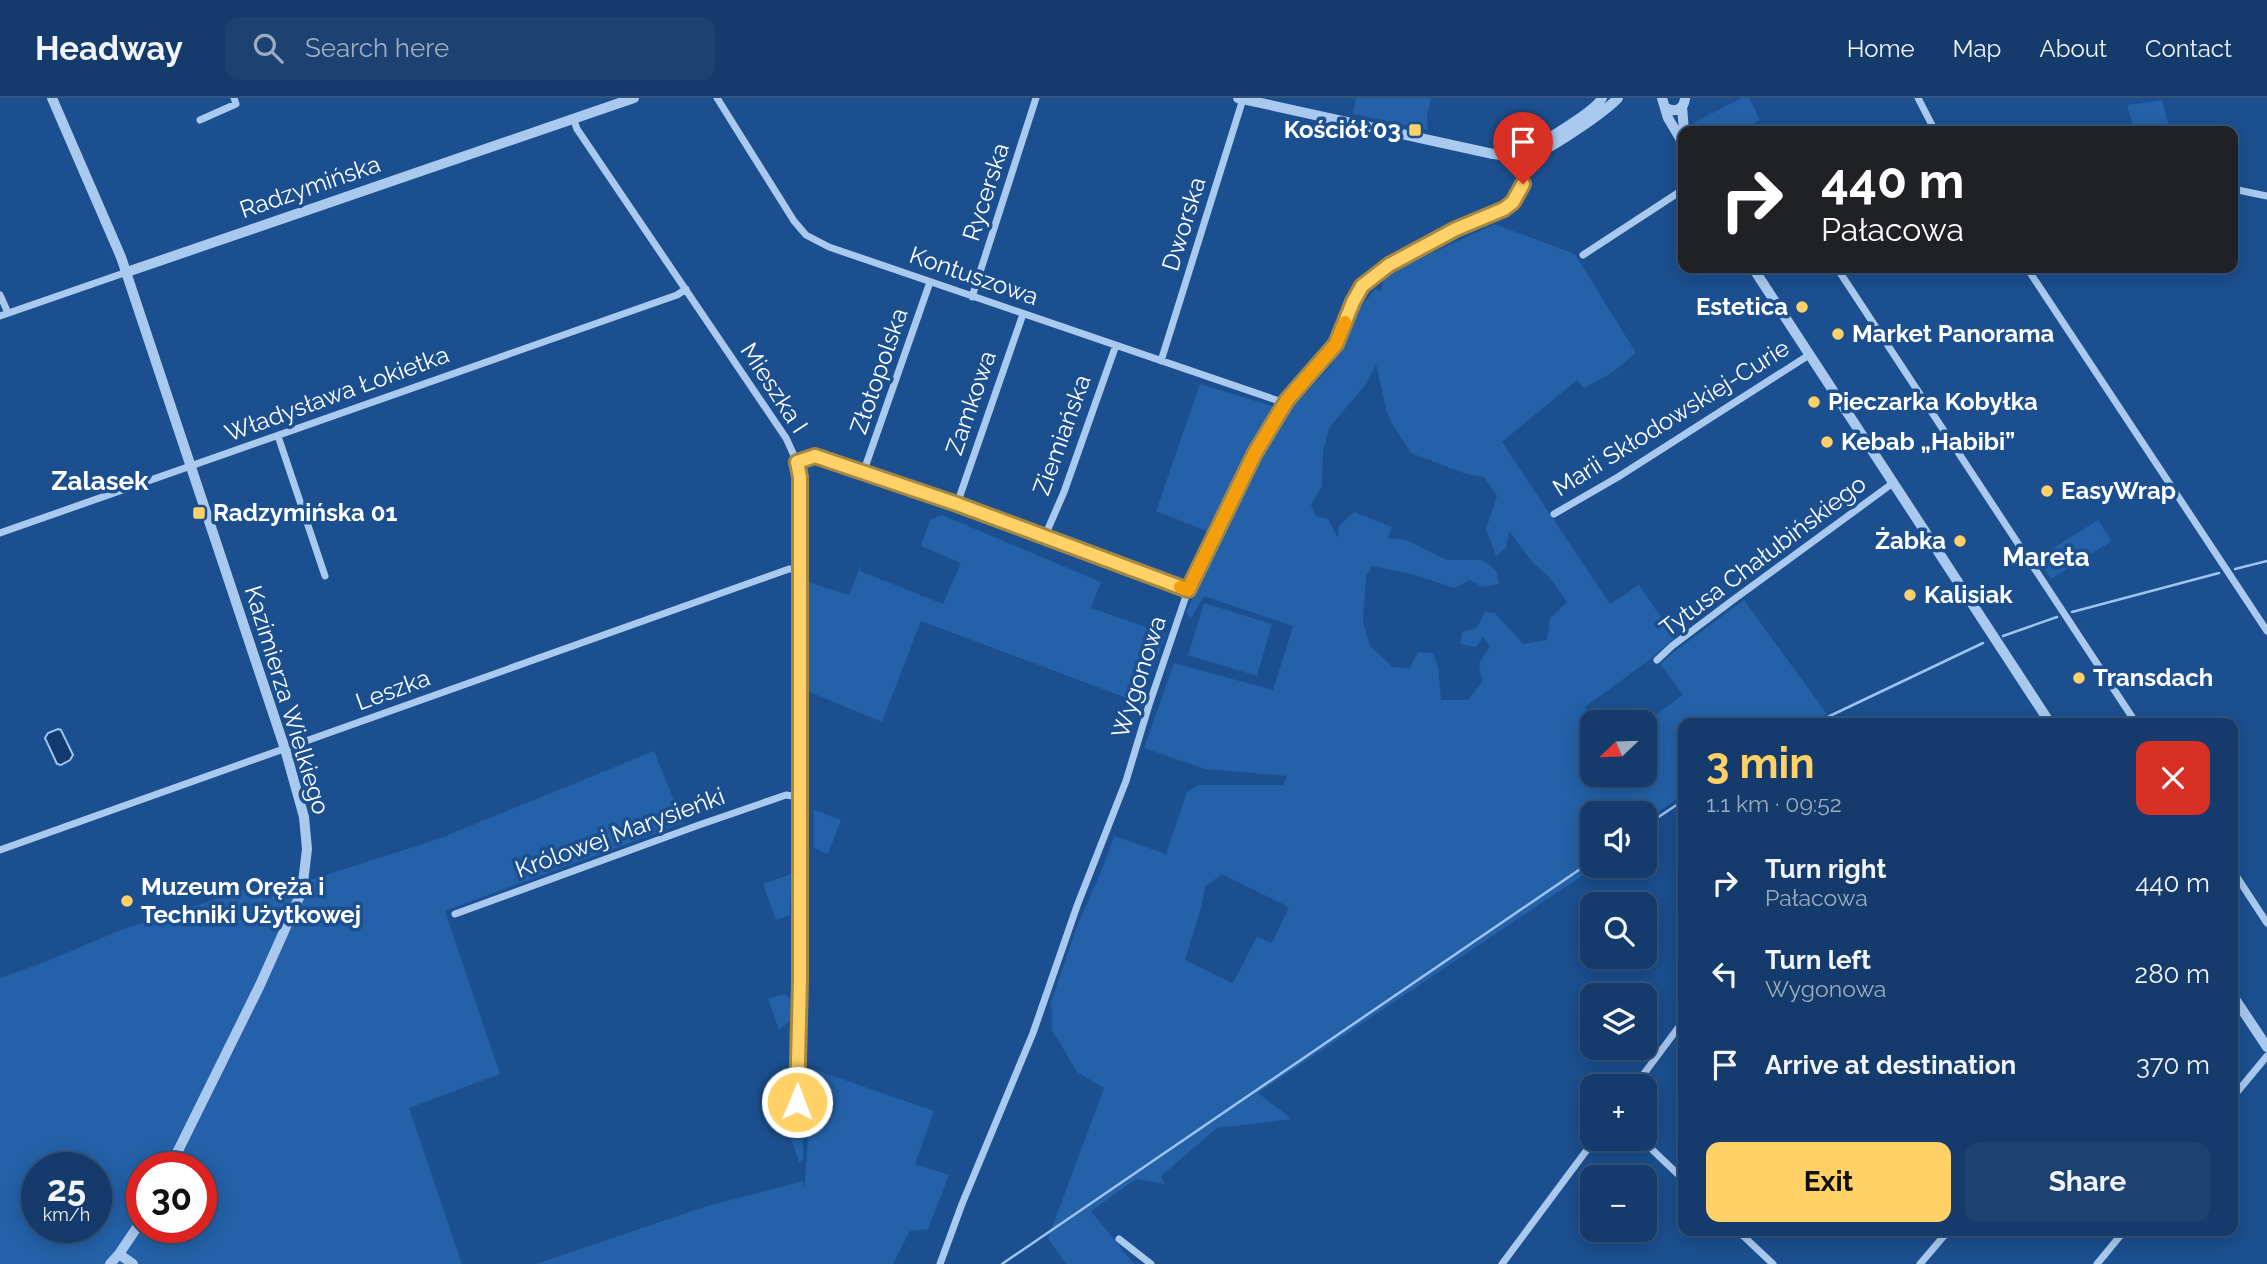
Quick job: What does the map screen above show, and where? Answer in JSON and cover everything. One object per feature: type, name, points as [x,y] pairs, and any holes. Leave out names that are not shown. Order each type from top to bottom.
[{"type":"street","name":"Kazimierza Wielkiego","points":[[52,98],[127,272],[285,748],[304,817],[307,849],[302,891],[260,985],[177,1152]]},
{"type":"street","points":[[200,120],[236,104],[233,98]]},
{"type":"street","name":"Radzymińska","points":[[4,315],[634,98]]},
{"type":"street","name":"Kontuszowa","points":[[717,98],[780,200],[806,235],[829,247],[1285,403]]},
{"type":"street","name":"Rycerska","points":[[972,297],[1036,98]]},
{"type":"street","points":[[1521,156],[1581,117],[1602,98]]},
{"type":"street","points":[[1240,99],[1493,154],[1521,156],[1539,153],[1618,98]]},
{"type":"street","points":[[1918,98],[1933,126]]},
{"type":"street","name":"Dworska","points":[[1161,361],[1240,99]]},
{"type":"street","points":[[1661,102],[1675,111],[1686,102]]},
{"type":"street","points":[[1661,102],[1678,135]]},
{"type":"street","points":[[1684,126],[1686,102]]},
{"type":"street","name":"Mieszka I","points":[[573,118],[577,129],[786,439],[797,462],[800,477],[800,981],[797,1102]]},
{"type":"street","name":"Wygonowa","points":[[940,1264],[1033,1033],[1077,906],[1126,781],[1188,590],[1255,453],[1285,403],[1336,344],[1362,286],[1389,265],[1456,229],[1504,209],[1513,202],[1521,192],[1524,167],[1521,156]]},
{"type":"street","points":[[2238,190],[2267,196]]},
{"type":"street","points":[[1583,255],[1678,193]]},
{"type":"street","points":[[1756,273],[2044,718]]},
{"type":"street","points":[[1840,273],[2133,718]]},
{"type":"street","points":[[2030,273],[2267,631]]},
{"type":"street","name":"Złotopolska","points":[[863,472],[930,282]]},
{"type":"street","name":"Władysława Łokietka","points":[[0,533],[640,308],[685,289]]},
{"type":"street","points":[[0,295],[4,315]]},
{"type":"street","name":"Zamkowa","points":[[957,504],[1023,314]]},
{"type":"street","name":"Ziemiańska","points":[[1044,538],[1064,492],[1116,345]]},
{"type":"street","name":"Marii Skłodowskiej-Curie","points":[[1554,514],[1618,477],[1809,355]]},
{"type":"street","points":[[278,436],[325,576]]},
{"type":"street","points":[[797,462],[815,456],[957,504],[1188,590]]},
{"type":"street","name":"Tytusa Chałubińskiego","points":[[1657,660],[1713,615],[1893,483]]},
{"type":"street","name":"Leszka","points":[[0,850],[789,569],[799,569]]},
{"type":"street","name":"Królowej Marysieńki","points":[[455,914],[786,795],[799,797]]},
{"type":"street","points":[[2238,879],[2267,923]]},
{"type":"street","points":[[2238,1004],[2267,1047]]},
{"type":"street","points":[[1644,1074],[1678,1028]]},
{"type":"street","points":[[2238,1091],[2267,1056]]},
{"type":"street","points":[[1502,1264],[1586,1151]]},
{"type":"street","points":[[1654,1151],[1678,1174]]},
{"type":"street","points":[[1743,1236],[1773,1264]]},
{"type":"street","points":[[1920,1264],[1944,1236]]},
{"type":"street","points":[[2098,1264],[2120,1236]]},
{"type":"street","points":[[1119,1238],[1151,1264]]},
{"type":"street","points":[[110,1264],[127,1243]]},
{"type":"street","points":[[120,1254],[133,1264]]},
{"type":"shaded area","points":[[1356,98],[1431,98],[1427,116],[1428,130],[1353,114]]},
{"type":"shaded area","points":[[1742,98],[1749,98],[1760,120],[1749,126],[1694,126],[1693,123]]},
{"type":"shaded area","points":[[2162,100],[2169,126],[2133,126],[2127,105]]},
{"type":"shaded area","points":[[1494,224],[1575,254],[1636,353],[1613,372],[1584,388],[1577,380],[1502,442],[1610,604],[1639,585],[1675,638],[1585,707],[1587,710],[1580,710],[1580,788],[1657,788],[1657,714],[1683,695],[1660,664],[1744,600],[1827,714],[1819,718],[1678,718],[1678,798],[1657,813],[1657,801],[1580,801],[1580,877],[1258,1093],[1292,1119],[1217,1128],[1161,1176],[1165,1184],[1136,1179],[1091,1211],[1134,1264],[1066,1264],[1048,1238],[1104,1088],[1077,1072],[1052,1030],[1050,1005],[1077,926],[1114,836],[1166,854],[1187,792],[1199,785],[1283,785],[1287,776],[1205,769],[1144,748],[1174,663],[1273,690],[1293,626],[1204,596],[1191,618],[1186,612],[1206,569],[1209,532],[1156,511],[1200,384],[1275,407],[1283,417],[1330,367],[1356,313],[1375,289],[1381,291],[1385,275]],"holes":[[[1376,364],[1391,422],[1411,453],[1466,474],[1484,477],[1497,496],[1486,529],[1496,556],[1506,548],[1509,531],[1567,602],[1550,618],[1547,640],[1523,644],[1495,613],[1485,612],[1477,628],[1462,632],[1460,644],[1476,647],[1483,637],[1490,647],[1479,663],[1482,682],[1468,700],[1441,700],[1438,667],[1433,653],[1418,652],[1410,668],[1393,667],[1370,646],[1363,622],[1366,576],[1372,566],[1412,574],[1454,588],[1470,580],[1482,587],[1499,584],[1496,570],[1482,560],[1447,560],[1406,540],[1388,538],[1392,527],[1354,512],[1339,526],[1338,538],[1328,519],[1316,516],[1311,505],[1322,486],[1323,452],[1329,428],[1366,384]],[[1222,874],[1289,907],[1272,943],[1257,937],[1233,983],[1185,960],[1205,887]]]},
{"type":"shaded area","points":[[942,515],[1101,582],[1091,608],[1166,634],[1140,703],[921,621],[882,722],[807,691],[808,582],[849,595],[862,562],[860,571],[943,604],[961,563],[921,546],[930,520]]},
{"type":"shaded area","points":[[2098,520],[2112,541],[2051,579],[2037,558]]},
{"type":"shaded area","points":[[1204,603],[1272,624],[1257,676],[1188,655]]},
{"type":"shaded area","points":[[58,729],[73,755],[61,765],[57,764],[45,738],[48,733]]},
{"type":"shaded area","points":[[654,751],[683,823],[445,911],[500,1074],[409,1108],[462,1264],[0,1264],[0,978],[121,930],[262,884],[302,891],[304,882],[438,839]]},
{"type":"shaded area","points":[[814,810],[841,820],[828,854],[814,848]]},
{"type":"shaded area","points":[[791,874],[790,915],[776,920],[763,884]]},
{"type":"shaded area","points":[[784,994],[791,999],[791,1020],[779,1030],[768,999]]},
{"type":"shaded area","points":[[813,1069],[934,1111],[915,1164],[949,1175],[928,1229],[910,1231],[893,1264],[536,1264],[704,1207],[803,1181],[804,1191]]},
{"type":"shaded area","points":[[803,1106],[803,1160],[799,1162],[782,1113]]},
{"type":"waterway","points":[[2235,569],[2267,561]]},
{"type":"waterway","points":[[2072,612],[2219,573]]},
{"type":"waterway","points":[[2003,636],[2057,617]]},
{"type":"waterway","points":[[1826,718],[1983,643]]},
{"type":"waterway","points":[[1657,818],[1678,804]]},
{"type":"waterway","points":[[1002,1264],[1580,869]]},
{"type":"slow traffic","points":[[1180,587],[1188,590],[1255,453],[1287,400],[1336,344],[1345,322]]},
{"type":"place","name":"Kościół 03","points":[[1415,130]]},
{"type":"place","name":"Estetica","points":[[1802,307]]},
{"type":"place","name":"Market Panorama","points":[[1838,334]]},
{"type":"place","name":"Pieczarka Kobyłka","points":[[1814,402]]},
{"type":"place","name":"Kebab „Habibi”","points":[[1827,442]]},
{"type":"place","name":"EasyWrap","points":[[2047,491]]},
{"type":"place","name":"Radzymińska 01","points":[[199,513]]},
{"type":"place","name":"Żabka","points":[[1960,541]]},
{"type":"place","name":"Kalisiak","points":[[1910,595]]},
{"type":"place","name":"Transdach","points":[[2079,678]]},
{"type":"place","name":"Muzeum Oręża i Techniki Użytkowej","points":[[127,901]]},
{"type":"district","name":"Zalasek","points":[[100,481]]},
{"type":"district","name":"Mareta","points":[[2046,557]]},
{"type":"route","points":[[797,1102],[800,981],[800,477],[797,462],[815,456],[957,504],[1188,590],[1255,453],[1287,400],[1336,344],[1362,286],[1389,265],[1456,229],[1504,209],[1521,192],[1523,184]]}]
